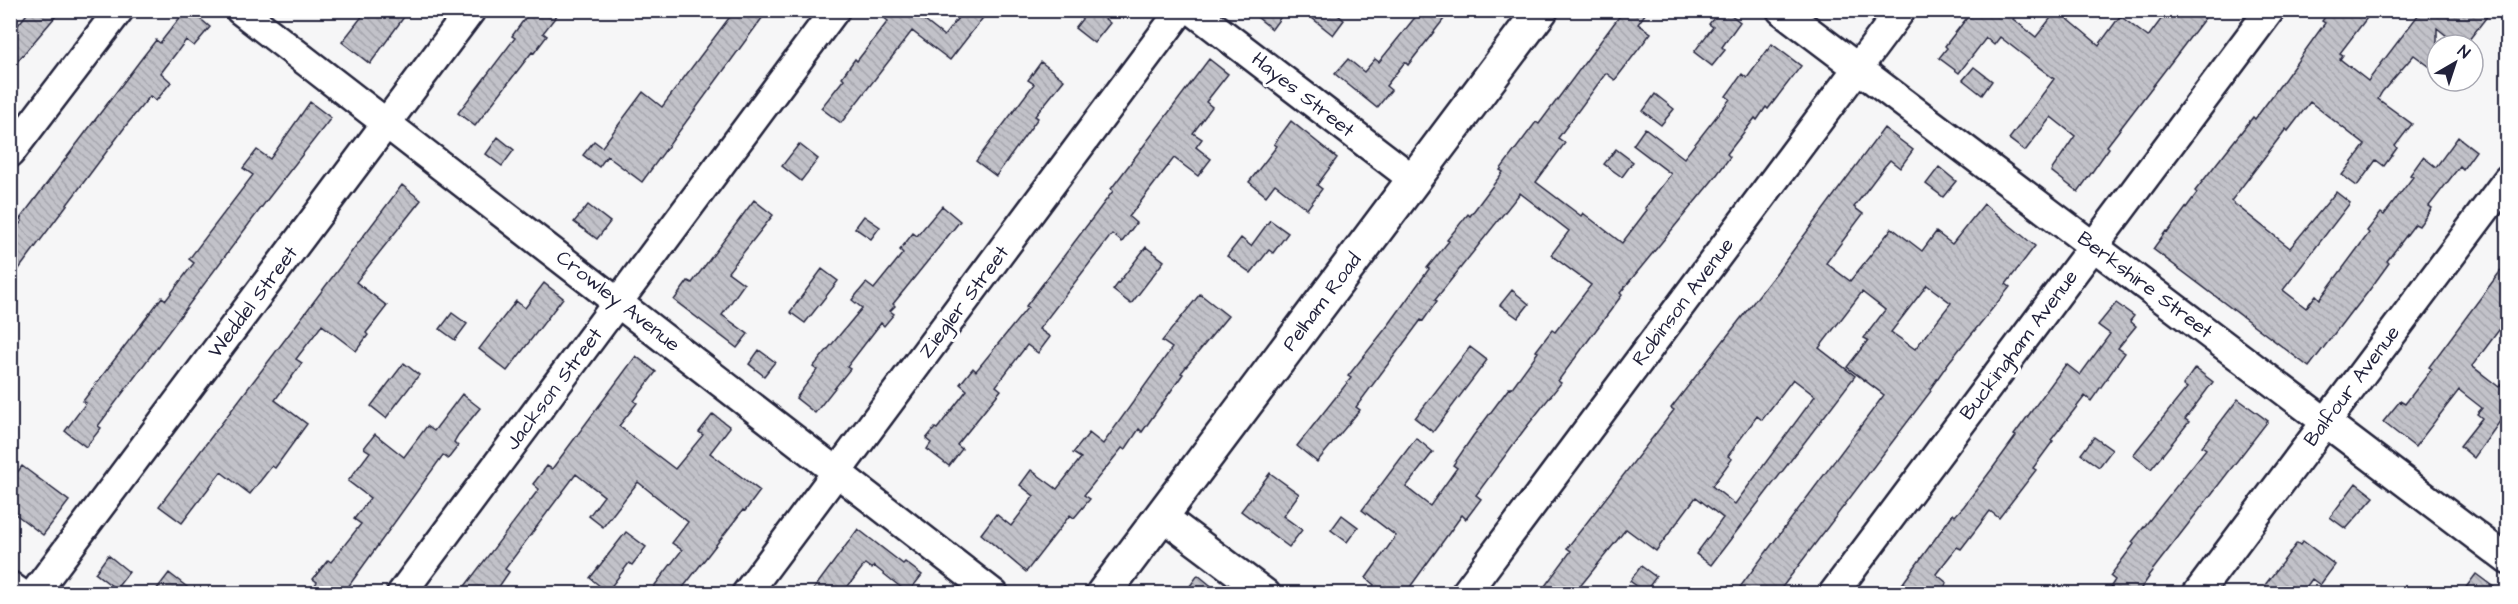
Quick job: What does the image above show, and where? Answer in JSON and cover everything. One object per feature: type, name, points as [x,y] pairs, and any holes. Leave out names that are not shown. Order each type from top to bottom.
[{"type":"main road","name":"Pelham Road","points":[[1103,594],[1541,10]]},
{"type":"street","points":[[10,153],[118,10]]},
{"type":"street","name":"Crowley Avenue","points":[[240,10],[994,594]]},
{"type":"street","name":"Weddel Street","points":[[34,594],[471,10]]},
{"type":"street","name":"Jackson Street","points":[[401,594],[835,10]]},
{"type":"street","name":"Ziegler Street","points":[[746,594],[1181,10]]},
{"type":"street","name":"Hayes Street","points":[[1192,10],[1414,180]]},
{"type":"street","name":"Berkshire Street","points":[[1781,10],[2508,560]]},
{"type":"street","name":"Robinson Avenue","points":[[1464,594],[1901,10]]},
{"type":"street","name":"Buckingham Avenue","points":[[1833,594],[2270,10]]},
{"type":"street","name":"Balfour Avenue","points":[[2197,594],[2508,179]]},
{"type":"street","points":[[1162,516],[1266,594]]},
{"type":"street","points":[[10,586],[21,594]]},
{"type":"building","points":[[30,10],[61,10],[10,70],[10,35]]},
{"type":"building","points":[[186,10],[190,10],[210,27],[194,46],[186,40],[161,73],[171,82],[156,101],[150,96],[128,123],[10,281],[10,237],[22,221],[20,219],[156,40],[160,43]]},
{"type":"building","points":[[367,10],[409,10],[370,64],[342,42]]},
{"type":"building","points":[[531,10],[561,10],[543,33],[547,36],[475,126],[458,113],[515,38],[512,36]]},
{"type":"building","points":[[735,10],[768,10],[642,182],[607,156],[599,167],[583,155],[594,141],[602,147],[643,92],[662,107]]},
{"type":"building","points":[[875,10],[911,10],[944,36],[964,10],[989,10],[950,60],[912,31],[841,123],[821,108],[844,79],[842,77],[855,59],[857,61],[888,21]]},
{"type":"building","points":[[1089,10],[1094,10],[1110,23],[1094,43],[1075,28]]},
{"type":"building","points":[[1248,10],[1286,10],[1272,29]]},
{"type":"building","points":[[1302,10],[1332,10],[1344,20],[1333,35]]},
{"type":"building","points":[[1421,10],[1451,10],[1408,65],[1405,62],[1386,86],[1391,90],[1377,108],[1335,74],[1348,59],[1364,72],[1375,59],[1379,62]]},
{"type":"building","points":[[1624,10],[1648,10],[1638,24],[1651,33],[1615,80],[1606,73],[1558,138],[1565,143],[1536,182],[1581,216],[1583,213],[1622,243],[1671,174],[1633,145],[1645,128],[1684,158],[1730,99],[1726,96],[1742,74],[1747,78],[1772,44],[1801,66],[1768,109],[1766,107],[1757,120],[1755,118],[1727,154],[1730,157],[1716,176],[1620,293],[1622,295],[1558,381],[1561,383],[1476,495],[1481,499],[1466,519],[1462,515],[1405,594],[1368,594],[1374,585],[1366,578],[1396,536],[1362,510],[1416,438],[1433,452],[1406,487],[1430,506],[1457,468],[1453,465],[1473,436],[1509,388],[1511,389],[1552,330],[1555,332],[1591,285],[1551,255],[1569,231],[1520,193],[1435,300],[1437,301],[1423,321],[1421,320],[1356,407],[1360,410],[1317,462],[1297,446],[1351,378],[1348,376],[1390,323],[1429,269],[1427,268],[1449,241],[1447,240],[1468,214],[1470,216],[1503,172],[1500,170],[1536,122],[1539,124]]},
{"type":"building","points":[[1720,10],[1725,10],[1740,22],[1722,47],[1725,50],[1712,66],[1694,52],[1713,27],[1709,24]]},
{"type":"building","points":[[1973,10],[2019,10],[2013,19],[2036,37],[2057,10],[2099,45],[2120,16],[2148,37],[2168,10],[2211,10],[2107,146],[2109,148],[2078,192],[2051,171],[2075,136],[2051,117],[2025,151],[2009,139],[2054,79],[2000,37],[1994,45],[1986,38],[1959,73],[1939,58],[1947,48],[1945,46]]},
{"type":"building","points":[[2330,10],[2373,10],[2340,53],[2343,55],[2340,59],[2368,81],[2419,14],[2414,10],[2492,10],[2474,33],[2443,33],[2437,28],[2437,33],[2425,33],[2425,63],[2414,55],[2378,99],[2412,124],[2395,146],[2397,148],[2384,166],[2376,160],[2357,186],[2342,175],[2365,145],[2310,102],[2288,131],[2286,129],[2231,201],[2290,248],[2336,192],[2350,203],[2283,290],[2306,308],[2316,295],[2320,299],[2369,233],[2367,231],[2381,213],[2384,215],[2413,177],[2410,175],[2423,157],[2436,167],[2458,137],[2476,151],[2463,169],[2460,166],[2429,206],[2432,208],[2419,226],[2415,224],[2387,261],[2389,263],[2368,292],[2309,367],[2153,249],[2197,193],[2195,191],[2284,80],[2325,23],[2322,21]]},
{"type":"building","points":[[1209,59],[1228,74],[1206,102],[1212,107],[1193,133],[1202,139],[1196,147],[1211,159],[1198,176],[1174,158],[1129,217],[1136,223],[1122,242],[1112,234],[1039,329],[1050,337],[1038,353],[1027,345],[996,386],[1001,390],[957,445],[962,449],[949,466],[927,449],[931,443],[926,439],[935,428],[937,429],[967,390],[960,384],[973,368],[976,371],[1028,307],[1026,306],[1113,191],[1111,189]]},
{"type":"building","points":[[1041,62],[1064,80],[1035,116],[1038,118],[996,176],[976,161],[1034,84],[1028,80]]},
{"type":"building","points":[[1974,67],[1992,81],[1982,95],[1963,80]]},
{"type":"building","points":[[1655,94],[1674,109],[1661,125],[1643,111]]},
{"type":"building","points":[[310,102],[331,118],[98,426],[101,428],[86,447],[65,431],[86,403],[83,401],[162,297],[166,300],[194,263],[189,259],[253,175],[243,168],[257,150],[270,159]]},
{"type":"building","points":[[1291,121],[1337,158],[1317,185],[1322,189],[1307,209],[1275,184],[1266,196],[1249,182],[1277,146],[1274,144]]},
{"type":"building","points":[[1884,128],[1913,150],[1900,168],[1890,160],[1884,167],[1854,207],[1863,214],[1826,263],[1850,281],[1892,228],[1922,251],[1936,232],[1952,244],[1984,204],[2035,246],[2006,284],[2010,287],[1949,362],[1930,389],[1931,391],[1777,594],[1749,594],[1740,587],[1884,395],[1847,367],[1868,340],[1864,338],[1885,310],[1862,292],[1819,348],[1855,376],[1711,565],[1696,554],[1723,518],[1696,497],[1656,551],[1626,529],[1574,594],[1539,594],[1571,551],[1567,548],[1674,410],[1671,408],[1780,268]],"holes":[[[1927,285],[1951,303],[1915,349],[1891,332]],[[1793,379],[1815,396],[1735,504],[1712,486],[1732,459],[1728,456],[1757,416],[1762,420]]]},
{"type":"building","points":[[498,137],[514,150],[502,166],[486,154]]},
{"type":"building","points":[[799,144],[818,159],[801,181],[782,166]]},
{"type":"building","points":[[1616,149],[1633,162],[1622,177],[1604,164]]},
{"type":"building","points":[[1939,167],[1956,181],[1943,197],[1926,184]]},
{"type":"building","points":[[402,185],[421,200],[356,282],[387,306],[366,333],[368,335],[356,351],[322,325],[296,359],[302,363],[275,400],[307,424],[275,468],[272,466],[250,494],[221,472],[182,523],[159,506]]},
{"type":"building","points":[[754,200],[773,215],[728,272],[744,284],[722,315],[748,334],[737,348],[674,300],[688,281],[692,283]]},
{"type":"building","points":[[588,205],[610,222],[597,239],[574,222]]},
{"type":"building","points":[[942,206],[960,221],[893,304],[895,306],[890,311],[894,314],[884,326],[881,323],[847,367],[850,369],[815,413],[796,398],[817,370],[813,367],[862,308],[852,300],[866,283],[874,289],[903,253],[900,250],[913,233],[917,236]]},
{"type":"building","points":[[864,216],[880,227],[871,239],[855,228]]},
{"type":"building","points":[[1270,220],[1288,233],[1273,253],[1269,250],[1251,273],[1227,256],[1241,238],[1251,246]]},
{"type":"building","points":[[1146,247],[1164,261],[1131,304],[1113,290]]},
{"type":"building","points":[[2508,261],[2508,318],[2472,366],[2499,387],[2508,375],[2508,410],[2474,458],[2460,446],[2482,418],[2477,414],[2482,408],[2459,390],[2415,447],[2383,422],[2400,401],[2405,404],[2432,369],[2429,367]]},
{"type":"building","points":[[822,269],[838,281],[805,323],[790,312]]},
{"type":"building","points":[[544,283],[563,298],[507,371],[479,349],[516,301],[525,308]]},
{"type":"building","points":[[1512,290],[1529,304],[1518,318],[1500,305]]},
{"type":"building","points":[[1200,294],[1228,316],[1181,373],[1183,374],[1142,432],[1139,429],[1125,450],[1122,448],[1084,495],[1090,499],[1074,518],[1070,515],[1026,572],[981,534],[996,514],[1011,526],[1034,496],[1020,485],[1031,470],[1057,489],[1081,458],[1073,453],[1089,433],[1103,444],[1172,348],[1162,341]]},
{"type":"building","points":[[2116,303],[2134,316],[2130,321],[2136,326],[2118,348],[2125,353],[2091,401],[2085,396],[2051,440],[2053,441],[2033,468],[2036,470],[1999,518],[1990,511],[1961,549],[1957,547],[1936,574],[1947,583],[1939,594],[1895,594],[1953,514],[1955,516],[1964,506],[1992,469],[2066,364],[2080,375],[2110,334],[2098,325]]},
{"type":"building","points":[[452,313],[467,324],[455,340],[440,329]]},
{"type":"building","points":[[1470,347],[1487,360],[1433,432],[1415,418]]},
{"type":"building","points":[[759,350],[775,362],[764,376],[749,364]]},
{"type":"building","points":[[636,356],[656,372],[634,401],[637,403],[619,426],[675,469],[703,435],[699,432],[713,414],[730,427],[710,453],[760,491],[678,594],[648,594],[682,550],[672,543],[688,522],[638,482],[603,527],[589,516],[604,496],[576,474],[505,569],[509,572],[494,594],[459,594],[539,489],[533,484],[547,466],[552,469]]},
{"type":"building","points":[[404,363],[419,375],[386,418],[371,406]]},
{"type":"building","points":[[2195,368],[2213,382],[2185,419],[2189,422],[2151,469],[2133,455],[2187,388],[2183,385]]},
{"type":"building","points":[[462,394],[480,408],[458,435],[454,442],[458,446],[448,459],[443,455],[343,594],[309,594],[317,582],[313,579],[328,560],[331,562],[361,524],[354,519],[370,498],[348,481],[370,452],[364,448],[375,434],[404,457],[427,426],[434,431]]},
{"type":"building","points":[[2238,399],[2268,421],[2148,576],[2137,594],[2106,594],[2115,580],[2110,576],[2134,544],[2132,542],[2206,449],[2202,446]]},
{"type":"building","points":[[2094,437],[2112,450],[2099,467],[2081,454]]},
{"type":"building","points":[[22,466],[69,501],[43,535],[10,510],[10,482]]},
{"type":"building","points":[[1270,473],[1299,494],[1283,516],[1302,530],[1289,547],[1241,511]]},
{"type":"building","points":[[2356,483],[2374,497],[2346,529],[2330,517]]},
{"type":"building","points":[[1342,515],[1358,527],[1347,542],[1331,530]]},
{"type":"building","points":[[858,529],[903,564],[905,562],[922,575],[908,593],[874,566],[872,569],[865,564],[842,594],[810,594]]},
{"type":"building","points":[[626,532],[646,547],[632,565],[629,563],[607,592],[590,578]]},
{"type":"building","points":[[2303,541],[2335,565],[2320,585],[2312,579],[2301,594],[2275,594],[2265,585],[2297,543],[2300,545]]},
{"type":"building","points":[[108,555],[129,572],[116,589],[95,573]]},
{"type":"building","points":[[1641,566],[1656,577],[1645,592],[1630,581]]},
{"type":"building","points":[[169,573],[196,594],[153,594]]},
{"type":"building","points":[[2476,574],[2503,594],[2461,594]]},
{"type":"building","points":[[1198,575],[1221,594],[1184,594]]}]
